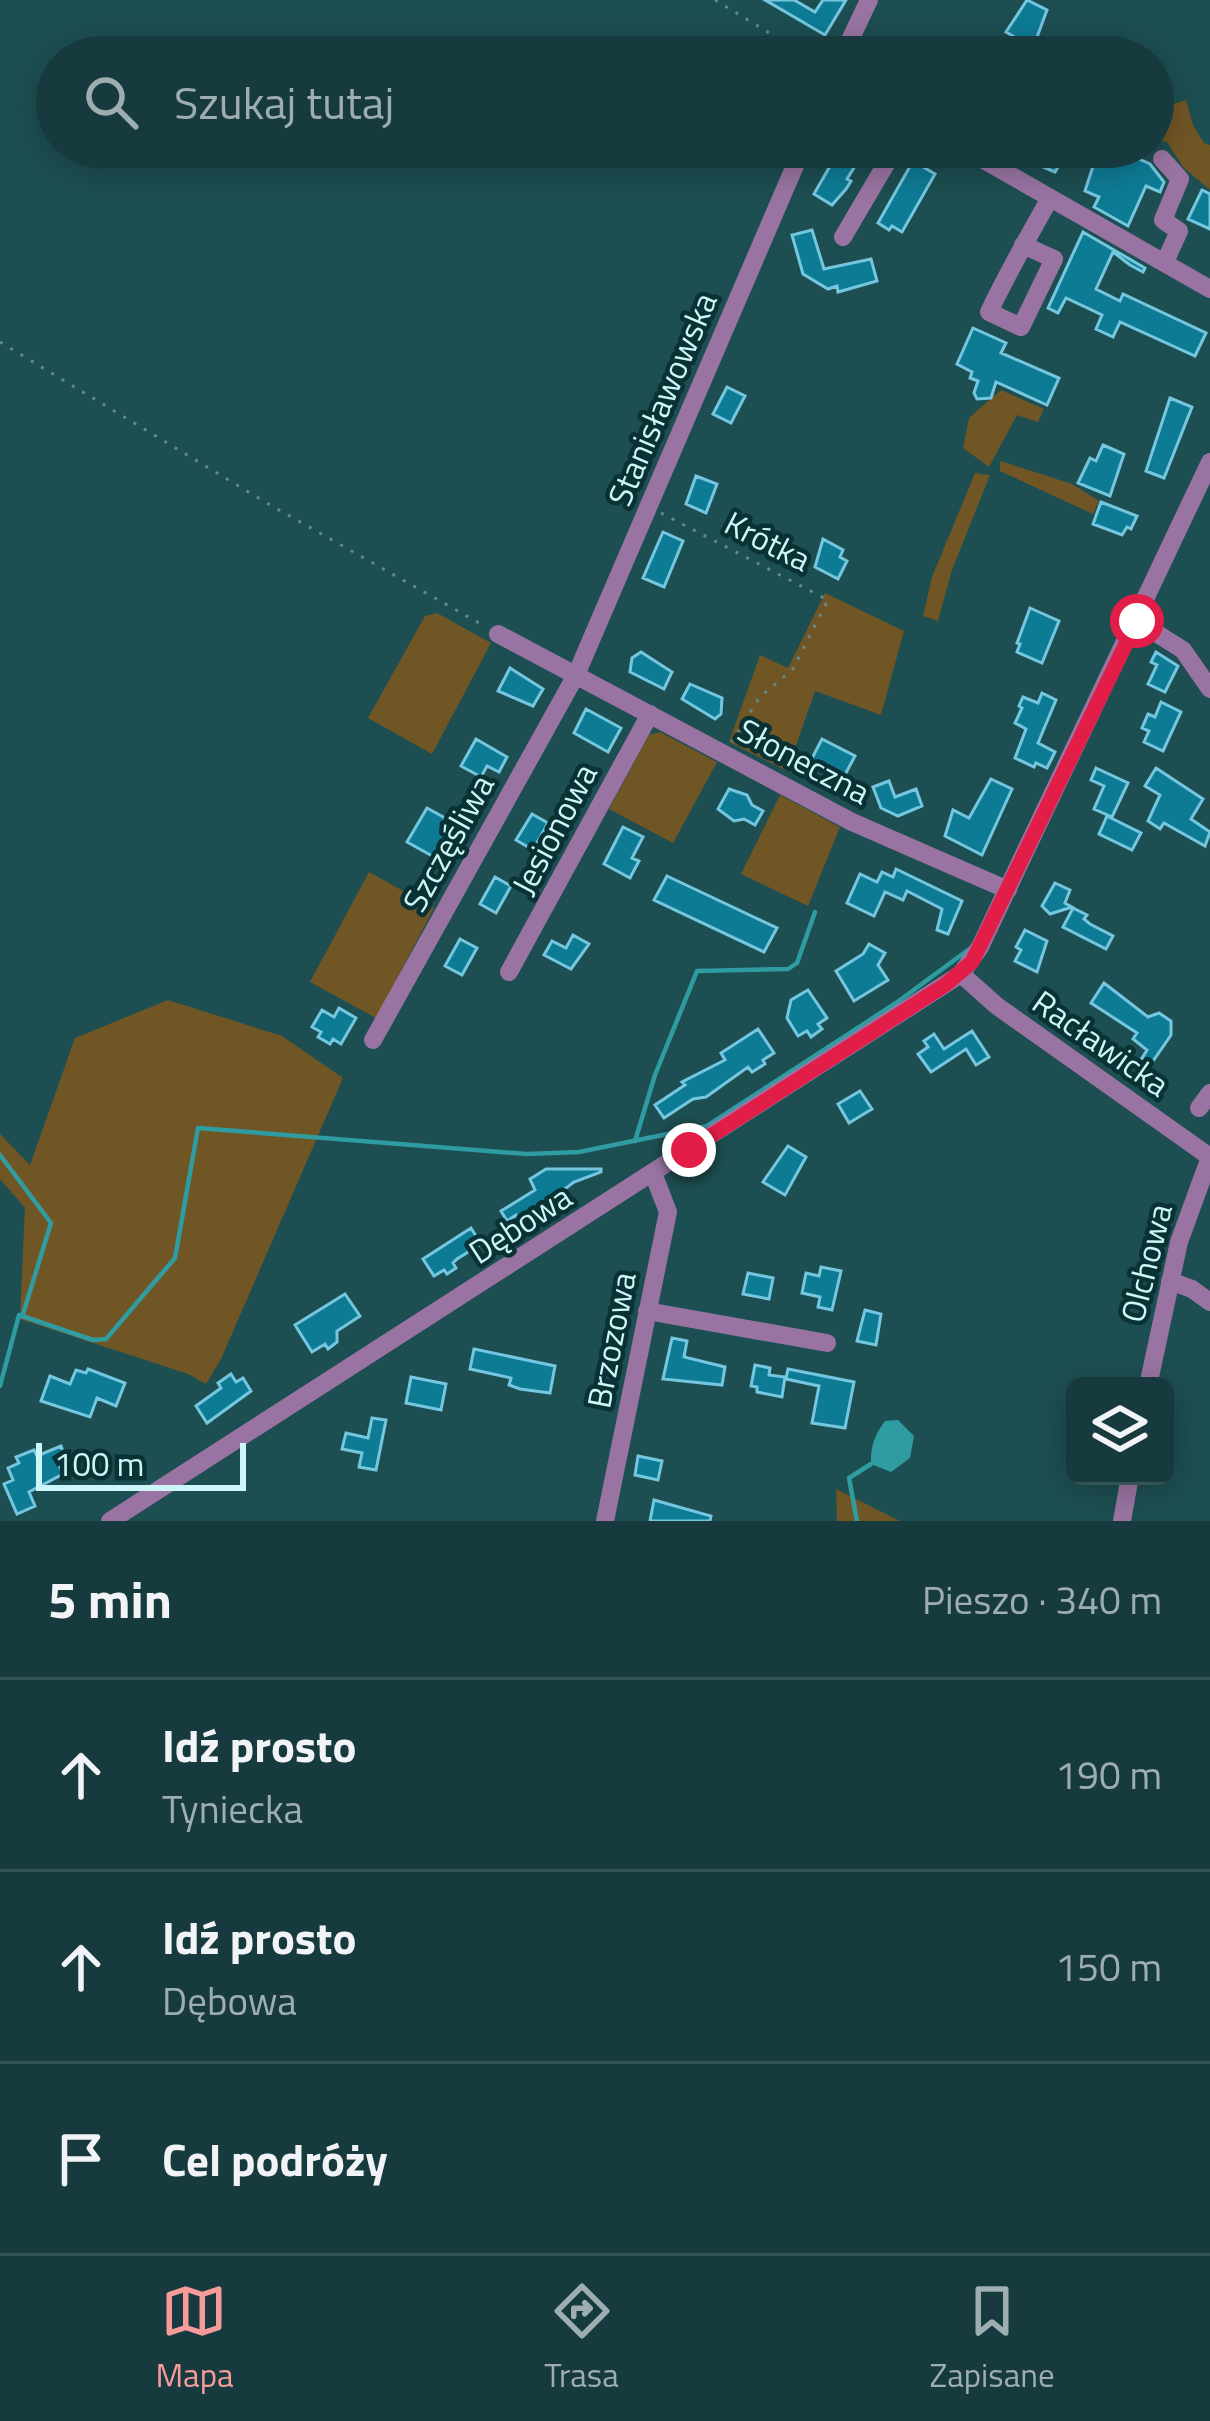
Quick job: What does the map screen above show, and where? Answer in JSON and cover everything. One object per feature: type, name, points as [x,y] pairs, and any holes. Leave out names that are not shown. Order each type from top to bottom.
[{"type":"street","points":[[852,36],[869,0]]},
{"type":"street","name":"Stanisławowska","points":[[576,675],[794,168]]},
{"type":"street","points":[[843,237],[884,168]]},
{"type":"street","points":[[996,168],[1210,289]]},
{"type":"street","points":[[1165,262],[1179,231],[1163,220],[1180,179],[1170,168]]},
{"type":"street","points":[[1023,245],[1049,200]]},
{"type":"street","points":[[961,974],[972,962],[1137,621],[1203,498],[1210,462]]},
{"type":"street","points":[[1137,621],[1183,650],[1210,689]]},
{"type":"street","name":"Słoneczna","points":[[498,634],[852,821],[1008,890]]},
{"type":"street","name":"Szczęśliwa","points":[[373,1040],[576,675]]},
{"type":"street","name":"Jesionowa","points":[[509,972],[650,715]]},
{"type":"street","name":"Racławicka","points":[[961,974],[997,1006],[1210,1157]]},
{"type":"street","name":"Dębowa","points":[[110,1521],[961,974]]},
{"type":"street","name":"Olchowa","points":[[1150,1377],[1170,1281],[1198,1182],[1210,1157]]},
{"type":"street","name":"Brzozowa","points":[[605,1521],[668,1212],[653,1173]]},
{"type":"street","points":[[1170,1281],[1210,1302]]},
{"type":"street","points":[[647,1312],[827,1343]]},
{"type":"street","points":[[1122,1521],[1128,1485]]},
{"type":"path","points":[[715,0],[774,36]]},
{"type":"path","points":[[0,342],[498,634]]},
{"type":"path","name":"Krótka","points":[[649,506],[828,600],[793,669],[759,698],[726,753]]},
{"type":"shaded area","points":[[1186,100],[1193,125],[1210,145],[1210,190],[1174,153],[1174,104]]},
{"type":"shaded area","points":[[1001,390],[1044,409],[1038,422],[1017,415],[989,467],[963,448],[969,418]]},
{"type":"shaded area","points":[[1000,461],[1072,484],[1099,501],[1093,514],[1000,471]]},
{"type":"shaded area","points":[[975,473],[990,475],[952,570],[938,621],[923,616],[932,577]]},
{"type":"shaded area","points":[[825,593],[904,631],[881,715],[815,691],[787,771],[729,742],[760,655],[788,668]]},
{"type":"shaded area","points":[[437,613],[491,643],[432,754],[368,718],[425,616]]},
{"type":"shaded area","points":[[660,732],[717,762],[673,843],[609,809],[649,735]]},
{"type":"shaded area","points":[[780,795],[840,827],[808,906],[741,874]]},
{"type":"shaded area","points":[[369,872],[434,908],[376,1018],[310,982]]},
{"type":"shaded area","points":[[168,1000],[282,1036],[343,1078],[206,1384],[20,1319],[25,1208],[0,1179],[0,1134],[30,1165],[75,1038]]},
{"type":"shaded area","points":[[836,1489],[900,1521],[837,1521]]},
{"type":"water","points":[[898,1420],[914,1436],[910,1458],[891,1472],[871,1464],[871,1452],[885,1421]]},
{"type":"building","points":[[765,0],[794,0],[815,12],[823,0],[846,0],[825,35]]},
{"type":"building","points":[[1027,0],[1047,10],[1037,36],[1006,32]]},
{"type":"building","points":[[829,168],[854,168],[847,179],[851,181],[832,205],[814,194]]},
{"type":"building","points":[[909,168],[935,174],[902,232],[878,223]]},
{"type":"building","points":[[1092,168],[1153,168],[1164,182],[1160,192],[1146,186],[1128,226],[1094,207],[1099,197],[1085,191]]},
{"type":"building","points":[[1202,190],[1210,194],[1210,229],[1188,219]]},
{"type":"building","points":[[812,230],[824,269],[871,259],[877,281],[838,292],[837,286],[828,289],[803,274],[792,235]]},
{"type":"building","points":[[1083,232],[1145,268],[1143,272],[1113,252],[1096,289],[1120,301],[1123,294],[1206,333],[1195,356],[1120,322],[1113,337],[1096,329],[1102,315],[1066,298],[1058,313],[1048,308]]},
{"type":"building","points":[[973,328],[1006,343],[1001,353],[1059,378],[1047,405],[996,382],[991,398],[977,399],[978,381],[957,364]]},
{"type":"building","points":[[727,387],[745,396],[731,423],[713,414]]},
{"type":"building","points":[[1170,398],[1192,407],[1164,478],[1146,471]]},
{"type":"building","points":[[1103,445],[1124,454],[1110,496],[1078,483],[1090,458],[1096,461]]},
{"type":"building","points":[[696,476],[717,484],[706,513],[686,504]]},
{"type":"building","points":[[1101,502],[1137,516],[1131,529],[1127,527],[1122,535],[1093,524]]},
{"type":"building","points":[[663,532],[683,541],[664,587],[643,578]]},
{"type":"building","points":[[823,539],[843,550],[840,557],[847,561],[838,579],[815,567]]},
{"type":"building","points":[[1030,608],[1059,621],[1042,663],[1017,652]]},
{"type":"building","points":[[641,652],[672,672],[664,689],[630,672],[632,658]]},
{"type":"building","points":[[1156,652],[1178,666],[1165,692],[1148,684],[1157,665],[1151,662]]},
{"type":"building","points":[[510,668],[543,689],[533,706],[498,691]]},
{"type":"building","points":[[690,684],[722,698],[721,714],[715,719],[682,699]]},
{"type":"building","points":[[1042,693],[1056,700],[1038,743],[1055,752],[1047,768],[1015,758],[1026,729],[1015,723],[1019,706],[1023,697],[1038,703]]},
{"type":"building","points":[[1161,702],[1181,712],[1163,751],[1144,742],[1149,731],[1142,728],[1148,714],[1155,717]]},
{"type":"building","points":[[586,709],[621,728],[608,752],[574,733]]},
{"type":"building","points":[[476,739],[507,757],[499,772],[487,766],[481,777],[461,766]]},
{"type":"building","points":[[822,739],[855,756],[840,784],[810,762]]},
{"type":"building","points":[[1096,768],[1128,783],[1112,817],[1094,809],[1104,786],[1091,780]]},
{"type":"building","points":[[1156,768],[1203,799],[1191,819],[1210,832],[1205,846],[1164,823],[1160,829],[1148,821],[1160,795],[1145,786]]},
{"type":"building","points":[[991,779],[1012,789],[982,855],[945,836],[953,810],[969,818]]},
{"type":"building","points":[[889,781],[895,797],[916,789],[922,806],[898,816],[881,808],[873,787]]},
{"type":"building","points":[[729,789],[747,795],[763,811],[755,825],[744,819],[734,821],[718,809]]},
{"type":"building","points":[[427,808],[458,825],[445,863],[407,842]]},
{"type":"building","points":[[532,814],[548,823],[533,850],[516,840]]},
{"type":"building","points":[[1107,816],[1141,833],[1132,850],[1099,834]]},
{"type":"building","points":[[623,827],[643,837],[632,858],[639,861],[630,878],[604,864]]},
{"type":"building","points":[[896,869],[962,901],[948,934],[937,930],[942,909],[907,891],[903,900],[885,892],[874,916],[847,903],[860,874],[877,882],[882,872],[893,877]]},
{"type":"building","points":[[667,876],[777,928],[764,952],[654,900]]},
{"type":"building","points":[[495,877],[511,886],[496,913],[480,904]]},
{"type":"building","points":[[1055,883],[1070,890],[1065,903],[1072,907],[1050,914],[1042,906]]},
{"type":"building","points":[[1073,908],[1113,936],[1106,949],[1063,927]]},
{"type":"building","points":[[1025,930],[1047,941],[1037,972],[1015,961]]},
{"type":"building","points":[[573,935],[589,944],[571,969],[544,955],[552,941],[566,948]]},
{"type":"building","points":[[460,939],[477,948],[462,975],[445,966]]},
{"type":"building","points":[[869,944],[885,953],[878,965],[888,980],[854,1001],[836,971],[863,954]]},
{"type":"building","points":[[1104,983],[1148,1017],[1159,1013],[1171,1021],[1171,1035],[1151,1064],[1142,1058],[1147,1050],[1133,1039],[1137,1033],[1091,1003]]},
{"type":"building","points":[[808,990],[827,1018],[811,1037],[807,1031],[798,1036],[787,1018],[791,1000]]},
{"type":"building","points":[[339,1008],[356,1018],[341,1044],[333,1039],[330,1044],[312,1027],[322,1010],[334,1017]]},
{"type":"building","points":[[758,1029],[774,1053],[763,1060],[765,1064],[752,1072],[748,1067],[706,1097],[693,1099],[664,1118],[655,1105],[685,1085],[682,1082],[725,1060],[721,1053]]},
{"type":"building","points":[[972,1031],[989,1057],[976,1065],[966,1049],[931,1072],[918,1054],[934,1034],[944,1049]]},
{"type":"building","points":[[860,1091],[872,1109],[849,1123],[838,1104]]},
{"type":"building","points":[[788,1146],[806,1157],[785,1195],[763,1182]]},
{"type":"building","points":[[546,1169],[601,1172],[574,1182],[521,1222],[516,1215],[507,1221],[501,1211],[535,1190],[530,1179]]},
{"type":"building","points":[[471,1228],[481,1244],[457,1259],[456,1268],[434,1276],[423,1259]]},
{"type":"building","points":[[821,1267],[841,1271],[832,1310],[818,1307],[820,1297],[802,1293],[806,1273],[819,1276]]},
{"type":"building","points":[[748,1273],[773,1278],[769,1299],[743,1294]]},
{"type":"building","points":[[345,1294],[360,1316],[337,1331],[337,1342],[328,1349],[325,1344],[312,1352],[295,1325]]},
{"type":"building","points":[[865,1310],[881,1314],[876,1345],[857,1341]]},
{"type":"building","points":[[672,1338],[687,1341],[684,1357],[725,1367],[722,1385],[663,1379]]},
{"type":"building","points":[[474,1349],[555,1366],[550,1393],[520,1389],[509,1385],[511,1378],[470,1369]]},
{"type":"building","points":[[755,1365],[770,1368],[769,1375],[785,1377],[782,1397],[757,1392],[751,1386]]},
{"type":"building","points":[[88,1369],[125,1383],[116,1406],[97,1398],[90,1417],[41,1401],[50,1376],[70,1384],[76,1370],[86,1373]]},
{"type":"building","points":[[788,1369],[854,1382],[845,1428],[812,1423],[819,1386],[786,1379]]},
{"type":"building","points":[[231,1374],[236,1382],[243,1378],[251,1391],[207,1423],[196,1406]]},
{"type":"building","points":[[411,1377],[446,1384],[441,1410],[406,1403]]},
{"type":"building","points":[[372,1418],[386,1420],[376,1470],[359,1467],[362,1453],[342,1449],[346,1433],[368,1438]]},
{"type":"building","points":[[61,1446],[68,1464],[60,1467],[63,1474],[29,1492],[35,1506],[17,1514],[4,1484],[13,1480],[8,1468],[19,1463],[16,1457],[34,1450],[37,1456]]},
{"type":"building","points":[[638,1456],[662,1461],[658,1480],[635,1475]]},
{"type":"building","points":[[654,1500],[711,1516],[710,1521],[650,1521]]},
{"type":"waterway","points":[[635,1141],[655,1075],[697,971],[788,969],[797,963],[815,912]]},
{"type":"waterway","points":[[0,1386],[19,1315],[93,1340],[106,1339],[175,1258],[198,1128],[527,1154],[579,1152],[707,1126],[896,1003],[968,950]]},
{"type":"waterway","points":[[0,1155],[51,1223],[23,1314]]},
{"type":"waterway","points":[[857,1521],[849,1478],[871,1464]]},
{"type":"route","points":[[689,1150],[945,985],[972,962],[1137,621]]}]
